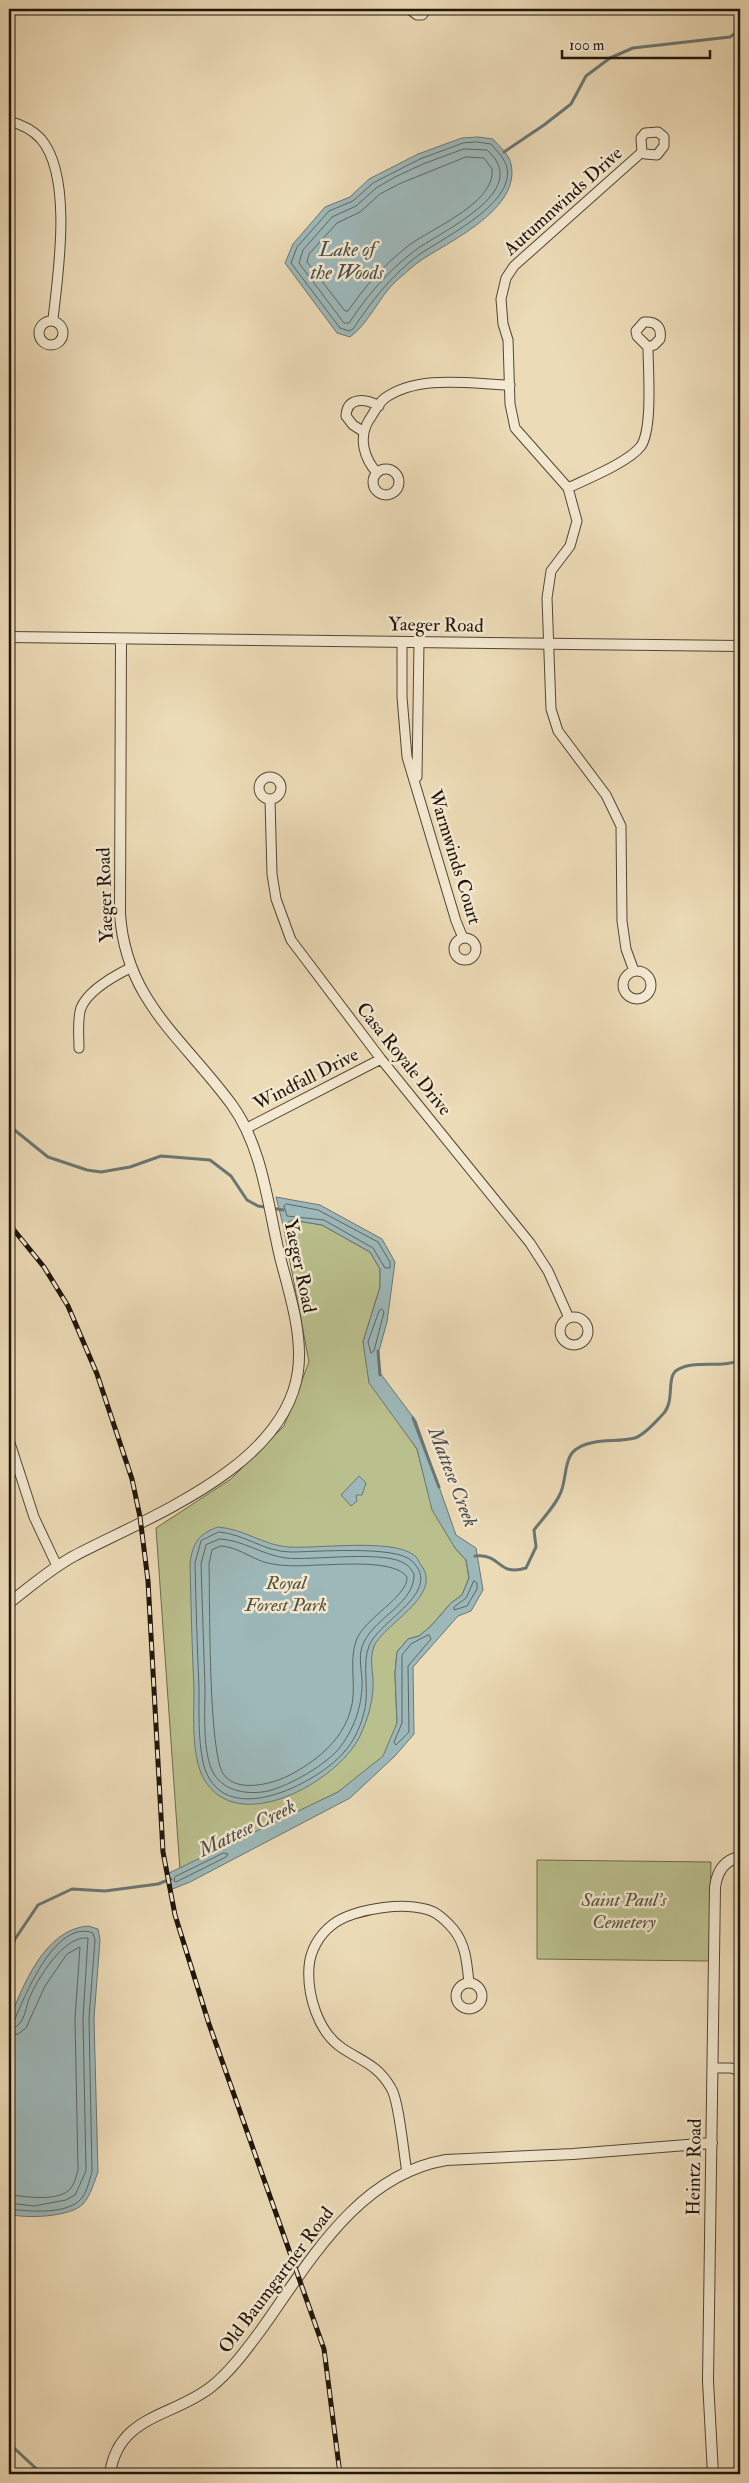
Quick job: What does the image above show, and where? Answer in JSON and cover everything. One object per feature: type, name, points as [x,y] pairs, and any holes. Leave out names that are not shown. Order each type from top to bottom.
[{"type":"street","points":[[409,9],[417,16],[427,9]]},
{"type":"street","points":[[9,121],[34,132],[43,141],[56,175],[62,225],[53,319]]},
{"type":"street","name":"Autumnwinds Drive","points":[[634,971],[626,949],[622,922],[622,826],[606,795],[558,731],[551,709],[547,598],[551,571],[570,546],[577,521],[568,488],[516,428],[510,404],[508,340],[503,324],[501,299],[506,278],[514,266],[642,152]]},
{"type":"street","points":[[568,488],[612,468],[641,446],[648,423],[648,347]]},
{"type":"street","points":[[377,473],[369,464],[363,446],[364,432],[378,406],[384,399],[402,389],[427,383],[510,385]]},
{"type":"street","points":[[364,432],[353,425],[346,416],[346,408],[351,401],[359,400],[378,406]]},
{"type":"street","points":[[9,637],[122,639]]},
{"type":"street","name":"Yaeger Road","points":[[9,1603],[57,1566],[146,1523],[183,1501],[244,1457],[260,1444],[275,1426],[287,1407],[295,1385],[298,1348],[265,1191],[247,1128],[225,1095],[158,1016],[130,968],[122,934],[120,914],[122,639],[740,646]]},
{"type":"street","name":"Warmwinds Court","points":[[402,642],[404,726],[407,757],[463,938]]},
{"type":"street","name":"Warmwinds Court","points":[[417,785],[419,642]]},
{"type":"street","name":"Casa Royale Drive","points":[[270,800],[272,874],[276,899],[288,934],[381,1059],[530,1243],[548,1271],[569,1318]]},
{"type":"street","points":[[78,1048],[81,1010],[85,1001],[104,984],[130,968]]},
{"type":"street","name":"Windfall Drive","points":[[247,1128],[381,1059]]},
{"type":"street","points":[[9,1440],[34,1517],[57,1566]]},
{"type":"street","name":"Heintz Road","points":[[713,2474],[708,2381],[714,1887],[718,1873],[725,1864],[740,1857]]},
{"type":"street","points":[[407,2173],[393,2090],[383,2075],[371,2063],[340,2047],[331,2038],[315,2011],[309,1979],[313,1951],[319,1938],[332,1924],[349,1914],[394,1906],[416,1907],[436,1913],[454,1929],[464,1948],[469,1983]]},
{"type":"street","points":[[713,2068],[731,2068],[740,2071]]},
{"type":"street","name":"Old Baumgartner Road","points":[[110,2474],[117,2450],[131,2431],[142,2423],[197,2396],[221,2378],[243,2354],[343,2219],[367,2198],[407,2173],[432,2162],[446,2160],[573,2154],[712,2143]]},
{"type":"green space","name":"Royal Forest Park","points":[[292,1220],[322,1225],[370,1252],[380,1269],[380,1287],[363,1342],[402,1426],[417,1449],[424,1476],[455,1548],[466,1560],[469,1578],[462,1595],[451,1603],[431,1626],[419,1636],[408,1639],[397,1652],[395,1673],[397,1723],[388,1759],[338,1792],[180,1870],[156,1528],[231,1479],[284,1426],[309,1362],[283,1225]]},
{"type":"green space","name":"Saint Paul's Cemetery","points":[[537,1860],[711,1862],[709,1961],[537,1959]]},
{"type":"water","name":"Lake of the Woods","points":[[478,137],[493,139],[510,160],[511,180],[506,195],[482,221],[419,261],[396,281],[363,325],[350,337],[337,333],[285,263],[293,244],[325,207],[350,197],[369,179],[418,154],[462,138]]},
{"type":"water","points":[[276,1197],[320,1205],[382,1239],[395,1262],[387,1322],[378,1354],[380,1373],[416,1421],[456,1535],[476,1548],[483,1590],[471,1611],[458,1616],[413,1667],[414,1734],[395,1756],[350,1798],[190,1882],[170,1890],[167,1874],[338,1792],[383,1756],[397,1723],[395,1673],[397,1652],[408,1639],[419,1636],[431,1626],[451,1603],[462,1595],[469,1578],[466,1560],[455,1548],[432,1510],[417,1449],[369,1383],[363,1342],[380,1287],[380,1269],[370,1252],[322,1225],[292,1220],[283,1225]]},
{"type":"water","points":[[359,1476],[366,1483],[362,1495],[356,1495],[357,1501],[351,1506],[341,1495]]},
{"type":"water","points":[[218,1527],[227,1528],[279,1546],[354,1545],[389,1547],[403,1550],[416,1557],[426,1576],[425,1587],[419,1598],[380,1637],[374,1646],[372,1658],[373,1687],[370,1709],[359,1738],[347,1755],[330,1771],[309,1785],[286,1797],[262,1803],[239,1804],[220,1796],[204,1779],[195,1748],[190,1563],[195,1545],[201,1536]]},
{"type":"water","points":[[88,1926],[98,1929],[100,1940],[94,2018],[98,2172],[88,2197],[77,2208],[69,2212],[47,2216],[16,2216],[9,2214],[9,2022],[28,1977],[48,1948],[59,1937],[73,1930]]},
{"type":"waterway","points":[[504,152],[571,104],[586,76],[610,58],[633,48],[730,37],[740,30]]},
{"type":"waterway","name":"Mattese Creek","points":[[9,1092],[12,1128],[48,1157],[87,1170],[101,1172],[130,1167],[161,1156],[210,1160],[231,1176],[247,1200],[258,1206],[283,1210]]},
{"type":"waterway","name":"Mattese Creek","points":[[378,1351],[380,1375]]},
{"type":"waterway","points":[[475,1556],[490,1558],[510,1570],[526,1568],[536,1547],[534,1530],[554,1505],[560,1494],[569,1458],[575,1450],[589,1443],[635,1438],[643,1434],[667,1408],[672,1378],[677,1370],[691,1365],[725,1364],[740,1360]]},
{"type":"waterway","name":"Mattese Creek","points":[[413,1418],[439,1487]]},
{"type":"waterway","name":"Mattese Creek","points":[[9,1956],[15,1939],[38,1905],[72,1889],[105,1891],[158,1884],[171,1879]]},
{"type":"waterway","name":"Mattese Creek","points":[[9,2434],[14,2448],[42,2474]]},
{"type":"railway","points":[[9,1224],[44,1267],[68,1306],[97,1374],[132,1479],[140,1517],[148,1581],[163,1852],[175,1915],[209,2024],[324,2349],[340,2474]]}]
